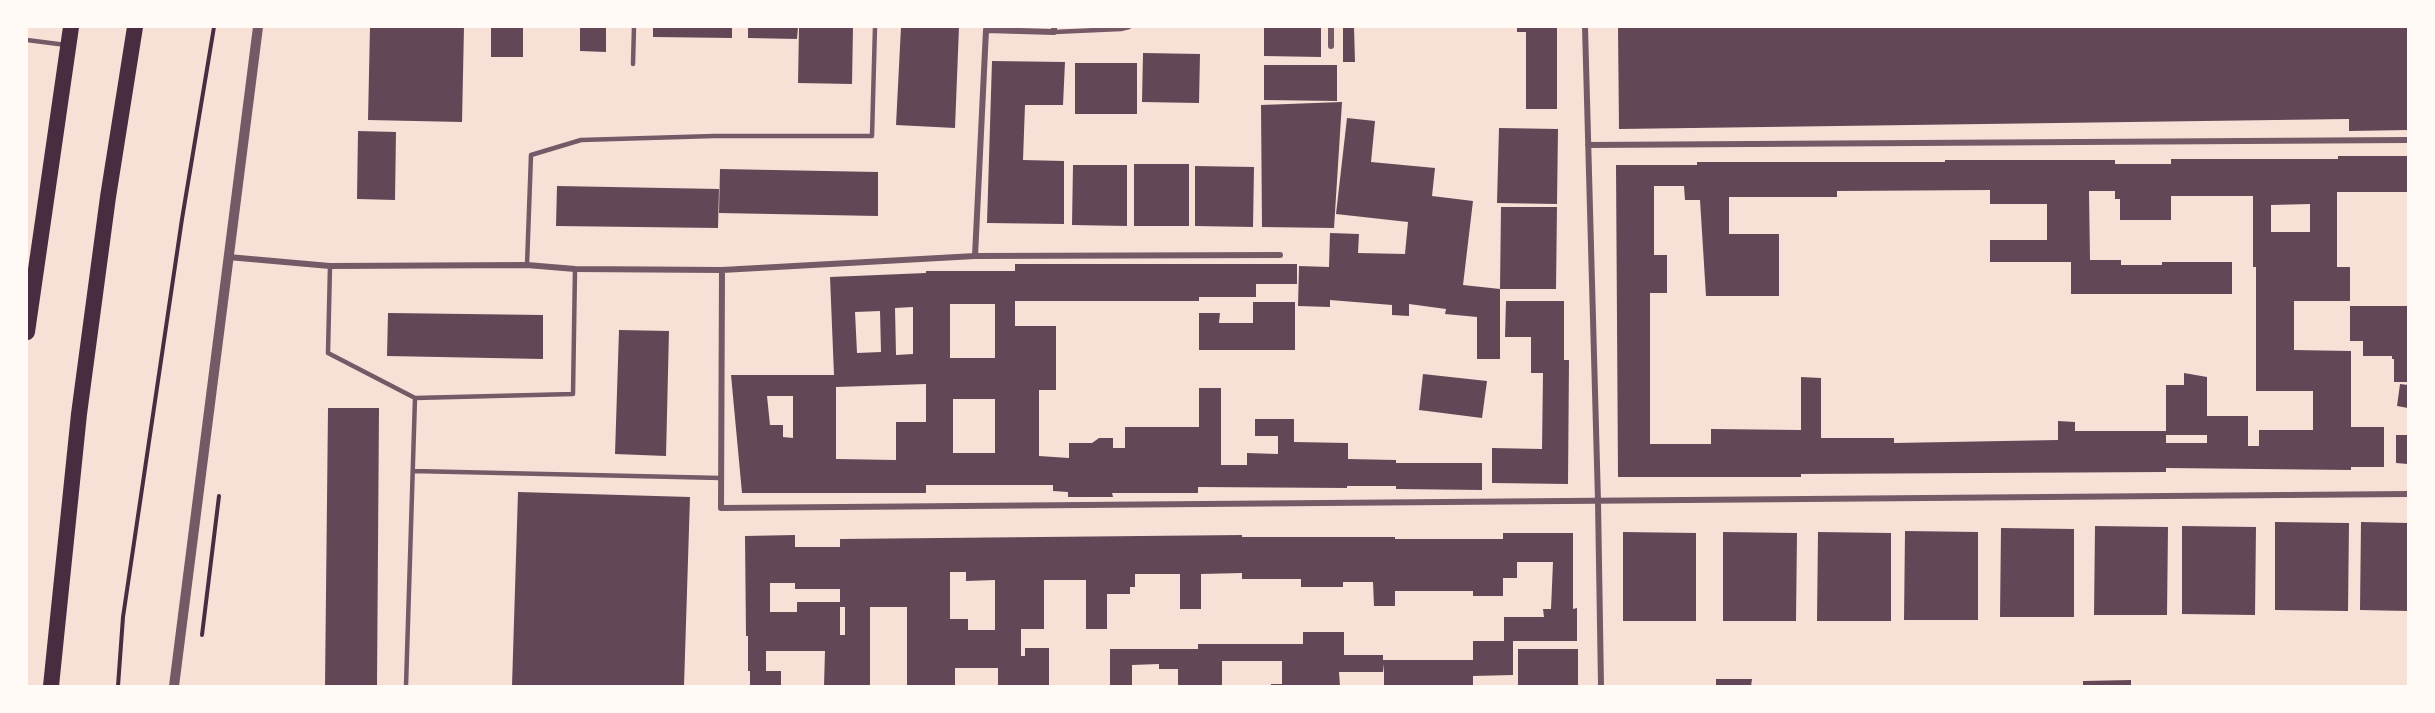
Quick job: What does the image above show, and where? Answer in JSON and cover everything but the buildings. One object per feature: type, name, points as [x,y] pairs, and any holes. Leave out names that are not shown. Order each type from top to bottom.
[{"type":"highway","points":[[27,332],[71,27]]},
{"type":"highway","points":[[51,686],[79,414],[108,197],[135,27]]},
{"type":"street","points":[[174,686],[258,27]]},
{"type":"street","points":[[1331,27],[1331,46]]},
{"type":"street","points":[[1585,27],[1601,686]]},
{"type":"street","points":[[975,256],[986,30],[1054,29]]},
{"type":"street","points":[[1588,145],[2408,140]]},
{"type":"street","points":[[227,257],[330,266],[527,265],[575,269],[722,270],[975,256],[1280,255]]},
{"type":"street","points":[[722,270],[721,508],[2408,494]]},
{"type":"lane","points":[[633,64],[634,27]]},
{"type":"lane","points":[[527,265],[531,155],[581,140],[714,136],[872,136],[875,27]]},
{"type":"lane","points":[[1054,29],[1129,27]]},
{"type":"lane","points":[[27,40],[68,45]]},
{"type":"lane","points":[[330,266],[328,353],[416,398],[573,394],[575,269]]},
{"type":"lane","points":[[406,686],[416,398]]},
{"type":"lane","points":[[413,471],[721,478]]},
{"type":"path","points":[[118,686],[124,606],[182,219],[214,27]]}]
